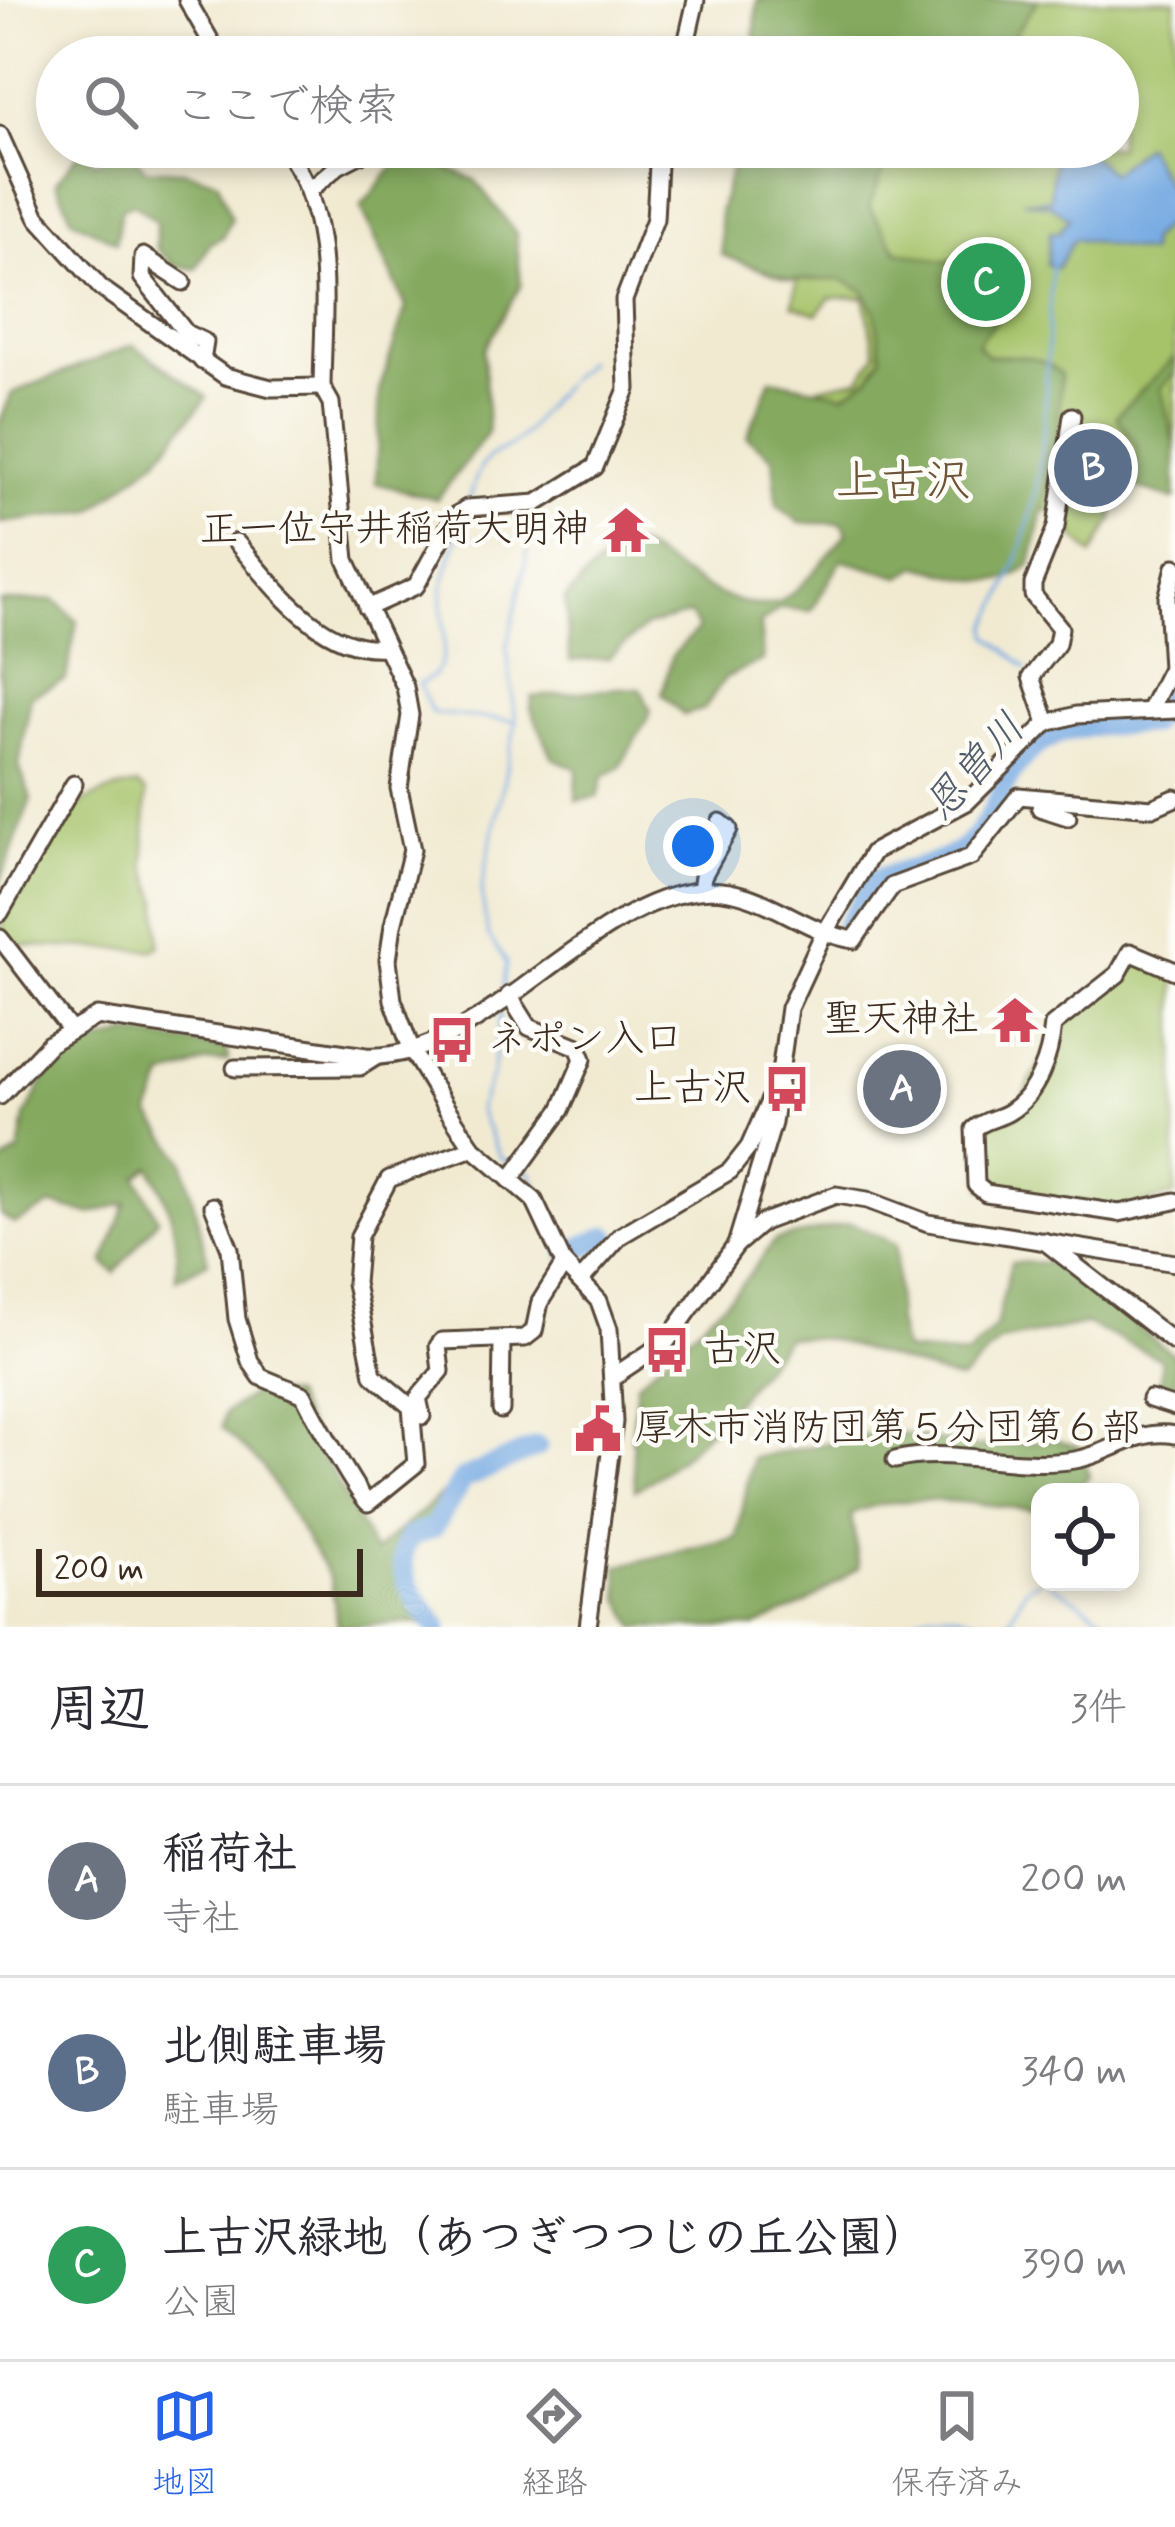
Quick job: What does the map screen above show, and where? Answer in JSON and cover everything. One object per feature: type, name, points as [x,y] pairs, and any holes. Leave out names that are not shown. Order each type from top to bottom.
[{"type":"street","points":[[187,0],[208,36]]},
{"type":"street","points":[[688,36],[696,0]]},
{"type":"street","points":[[0,135],[20,188],[55,242],[101,288],[202,362],[256,386],[322,387]]},
{"type":"street","points":[[296,168],[310,190],[323,271],[322,387],[331,403],[341,482],[341,538],[367,608],[405,687],[410,715],[399,788],[412,850],[388,960],[393,1000],[412,1052],[473,1148],[518,1169],[564,1264],[606,1315],[614,1422],[588,1627]]},
{"type":"street","points":[[310,190],[336,168]]},
{"type":"street","points":[[367,608],[416,586],[454,517],[467,508],[537,502],[595,467],[627,389],[625,300],[655,219],[657,168]]},
{"type":"street","points":[[182,282],[143,256],[142,277],[187,333],[206,343],[202,362]]},
{"type":"street","points":[[1047,723],[1031,677],[1057,644],[1060,628],[1033,595],[1033,584],[1056,527],[1072,416]]},
{"type":"street","points":[[236,542],[315,626],[365,649],[385,647]]},
{"type":"street","points":[[736,1244],[773,1123],[785,1020],[826,932],[873,852],[967,802],[1047,723],[1076,715],[1160,711],[1171,668],[1167,598],[1175,567]]},
{"type":"street","points":[[0,913],[74,784]]},
{"type":"street","points":[[0,1096],[69,1028],[114,1015],[376,1057],[412,1052],[638,910],[701,890],[735,891],[854,940],[892,886],[971,857],[1019,796],[1152,808],[1175,798]]},
{"type":"street","points":[[1040,808],[1069,817]]},
{"type":"street","points":[[701,890],[703,876],[729,830],[720,821]]},
{"type":"street","points":[[0,938],[69,1028]]},
{"type":"street","points":[[1175,971],[1128,948],[1118,974],[1053,1025],[1051,1046],[1033,1088],[1010,1112],[976,1126],[976,1185],[995,1196],[1119,1214],[1175,1201]]},
{"type":"street","points":[[509,995],[529,1027],[578,1047],[583,1059],[561,1110],[518,1169]]},
{"type":"street","points":[[235,1067],[360,1067],[376,1057]]},
{"type":"street","points":[[580,1281],[620,1237],[730,1171],[749,1147],[767,1097],[778,1085]]},
{"type":"street","points":[[215,1214],[230,1249],[237,1319],[250,1361],[261,1377],[304,1395],[331,1448],[343,1456],[362,1503],[416,1464],[406,1400],[373,1375],[362,1334],[354,1258],[359,1235],[389,1179],[473,1148]]},
{"type":"street","points":[[614,1376],[667,1341],[736,1244],[764,1222],[836,1195],[868,1200],[928,1223],[1175,1264]]},
{"type":"street","points":[[1044,1241],[1056,1256],[1175,1343]]},
{"type":"street","points":[[413,1424],[422,1413],[418,1398],[441,1371],[438,1346],[442,1341],[502,1340],[534,1331],[540,1302],[564,1264]]},
{"type":"street","points":[[501,1410],[502,1340]]},
{"type":"street","points":[[1150,1399],[1175,1407]]},
{"type":"street","points":[[895,1460],[932,1453],[970,1461],[1043,1464],[1091,1457],[1132,1436],[1175,1435]]},
{"type":"green space","points":[[757,0],[1038,0],[1013,36],[754,36]]},
{"type":"green space","points":[[906,0],[1175,0],[1175,462],[1157,480],[1115,481],[1113,519],[1092,555],[1050,511],[1005,507],[862,401],[788,393],[859,379],[876,354],[864,297],[830,298],[817,314],[793,305],[799,267],[850,168],[1139,168],[1139,36],[898,36]]},
{"type":"green space","points":[[67,168],[184,171],[218,181],[231,218],[223,237],[210,243],[196,269],[174,265],[156,248],[156,221],[133,203],[121,210],[116,242],[72,219],[56,182]]},
{"type":"green space","points":[[392,168],[447,168],[475,180],[516,233],[521,285],[484,350],[488,433],[437,499],[376,483],[380,388],[406,307],[361,207]]},
{"type":"green space","points":[[731,168],[885,168],[869,207],[897,251],[948,262],[980,241],[1019,288],[977,344],[988,356],[1037,360],[1061,375],[1057,448],[1031,564],[1019,574],[978,580],[918,566],[901,577],[842,560],[811,611],[780,608],[760,624],[763,660],[725,678],[704,709],[684,715],[662,694],[672,656],[698,629],[690,614],[646,626],[609,658],[570,661],[565,599],[601,561],[638,545],[727,598],[766,605],[791,594],[847,533],[842,523],[800,523],[777,505],[773,457],[747,437],[771,379],[845,394],[870,376],[882,356],[875,312],[864,291],[842,280],[790,280],[722,255],[719,213]]},
{"type":"green space","points":[[133,345],[207,397],[157,459],[92,511],[0,523],[0,421],[12,393]]},
{"type":"green space","points":[[1175,357],[1175,372],[1161,388],[1175,445],[1175,500],[1130,485],[1137,448],[1116,416]]},
{"type":"green space","points":[[55,600],[77,621],[66,679],[31,696],[19,766],[31,799],[0,883],[0,602]]},
{"type":"green space","points":[[641,689],[651,712],[620,767],[603,777],[598,797],[576,801],[577,769],[553,758],[531,709],[532,697]]},
{"type":"green space","points":[[137,785],[146,792],[145,865],[158,900],[160,945],[153,950],[12,945],[2,930],[3,914],[53,828],[85,802]]},
{"type":"green space","points":[[1131,958],[1175,976],[1175,1195],[1125,1209],[983,1189],[976,1129],[1015,1112],[1056,1032]]},
{"type":"green space","points":[[130,1034],[227,1049],[228,1061],[206,1062],[164,1078],[150,1114],[183,1160],[208,1262],[176,1279],[172,1220],[150,1166],[137,1177],[158,1219],[115,1273],[104,1263],[126,1203],[90,1214],[52,1205],[14,1224],[0,1214],[0,1164],[19,1152],[25,1117],[57,1055]]},
{"type":"green space","points":[[851,1223],[896,1244],[897,1322],[904,1351],[967,1356],[996,1326],[1011,1262],[1052,1263],[1175,1356],[1175,1389],[1160,1388],[1161,1359],[1086,1324],[1000,1341],[960,1381],[830,1339],[787,1337],[699,1440],[635,1490],[632,1437],[637,1383],[738,1289],[775,1240]]},
{"type":"green space","points":[[255,1392],[292,1396],[374,1552],[450,1487],[459,1491],[401,1564],[429,1627],[415,1622],[338,1627],[331,1580],[263,1467],[222,1428],[225,1413]]},
{"type":"green space","points":[[887,1431],[976,1447],[1054,1440],[1079,1447],[1089,1476],[1083,1483],[1031,1483],[1031,1509],[920,1500],[873,1506],[851,1514],[859,1567],[807,1603],[754,1627],[636,1627],[620,1598],[618,1566],[737,1538],[752,1458]]},
{"type":"water","points":[[1145,145],[1175,200],[1175,215],[1150,240],[1149,253],[1074,239],[1057,268],[1047,265],[1050,232],[1058,233],[1069,218],[1050,205],[1023,201],[1050,200],[1053,168],[1105,168],[1111,173],[1117,168],[1139,168],[1139,150]]},
{"type":"waterway","points":[[648,211],[649,168]]},
{"type":"waterway","points":[[1027,668],[989,636],[988,627],[1026,534],[1036,491],[1052,266]]},
{"type":"waterway","points":[[470,499],[488,459],[520,439],[587,362]]},
{"type":"waterway","points":[[582,466],[594,450]]},
{"type":"waterway","points":[[463,522],[443,588],[443,655],[432,676],[419,684],[432,713],[513,721]]},
{"type":"waterway","points":[[503,988],[507,963],[488,935],[481,890],[516,722],[507,649],[534,522]]},
{"type":"waterway","name":"恩曽川","points":[[845,928],[874,880],[934,863],[967,845],[1033,748],[1086,727],[1149,724],[1175,684]]},
{"type":"waterway","points":[[501,1011],[492,1075],[478,1109],[501,1158],[513,1162]]},
{"type":"waterway","points":[[527,1168],[541,1192]]},
{"type":"waterway","name":"恩曽川","points":[[568,1253],[607,1236]]},
{"type":"waterway","name":"恩曽川","points":[[438,1627],[404,1574],[409,1537],[433,1528],[463,1479],[537,1447]]},
{"type":"waterway","points":[[997,1627],[1007,1625],[1031,1585]]},
{"type":"waterway","points":[[1063,1591],[1118,1627]]},
{"type":"waterway","points":[[904,1627],[937,1612],[996,1627]]},
{"type":"place","name":"上古沢緑地（あつぎつつじの丘公園）","points":[[986,282]]},
{"type":"place","name":"北側駐車場","points":[[1093,468]]},
{"type":"place","name":"正一位守井稲荷大明神","points":[[626,530]]},
{"type":"place","name":"聖天神社","points":[[1015,1020]]},
{"type":"place","name":"ネポン入口","points":[[452,1040]]},
{"type":"place","name":"上古沢","points":[[787,1089]]},
{"type":"place","name":"稲荷社","points":[[902,1089]]},
{"type":"place","name":"古沢","points":[[667,1350]]},
{"type":"place","name":"厚木市消防団第５分団第６部","points":[[598,1429]]},
{"type":"district","name":"上古沢","points":[[903,482]]}]
